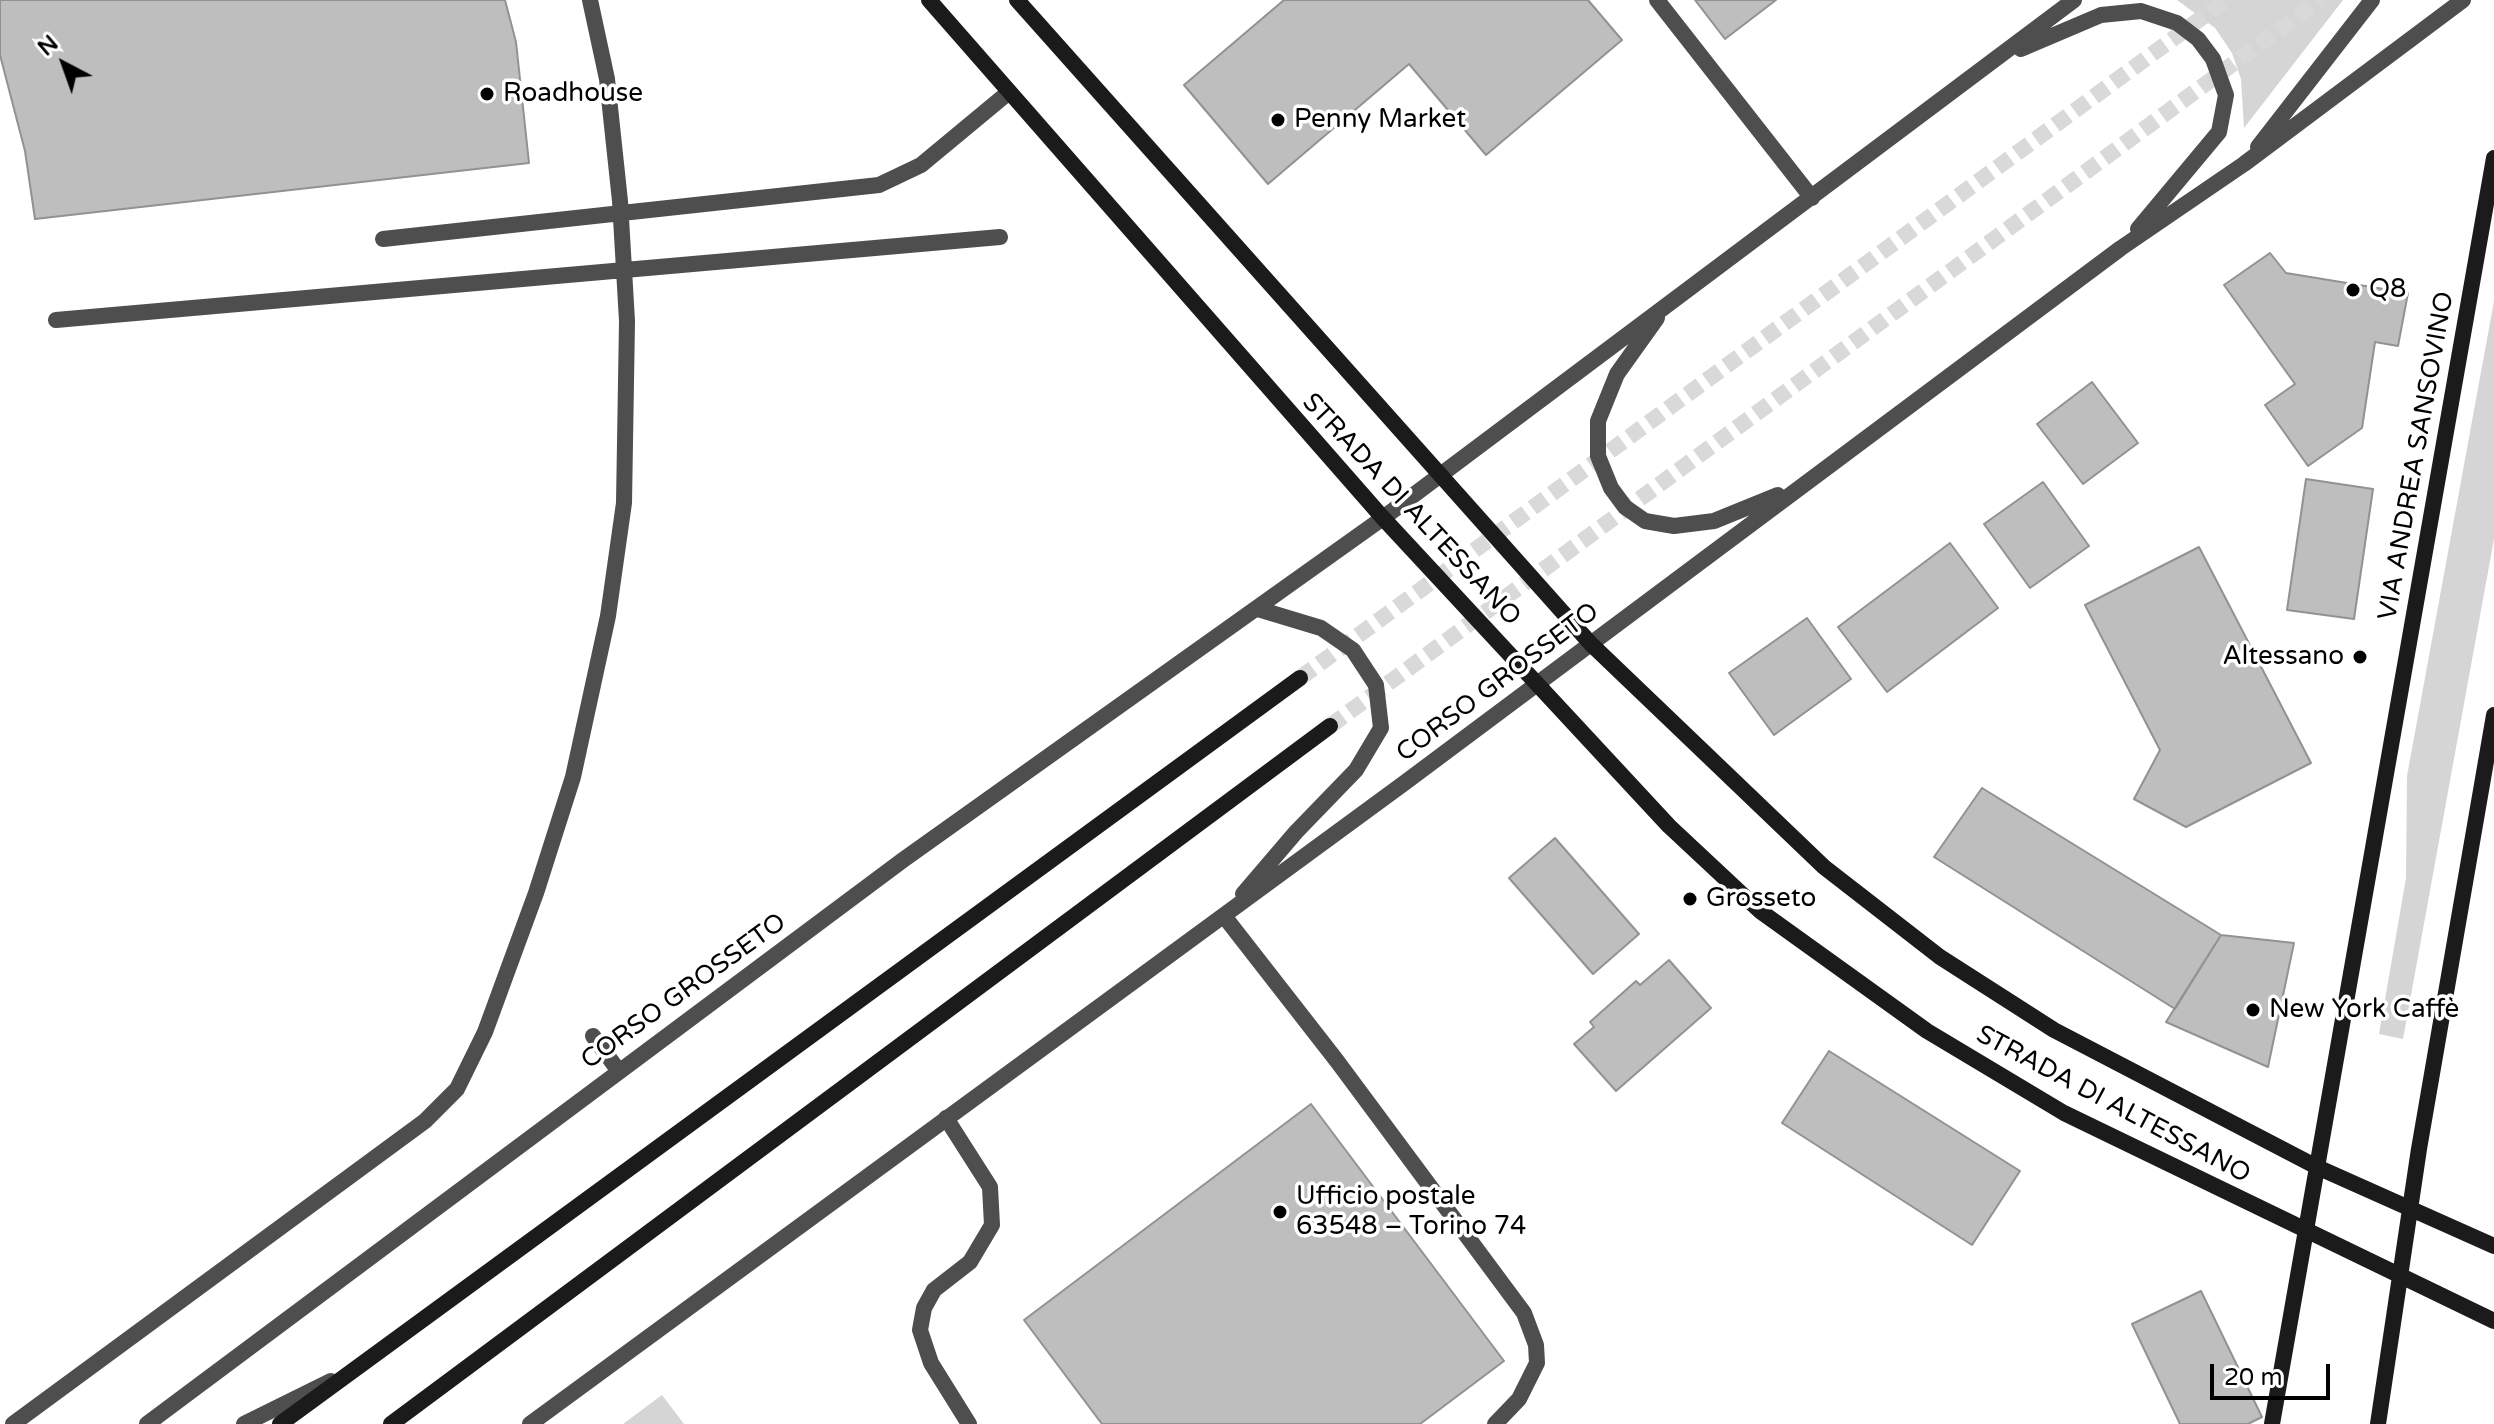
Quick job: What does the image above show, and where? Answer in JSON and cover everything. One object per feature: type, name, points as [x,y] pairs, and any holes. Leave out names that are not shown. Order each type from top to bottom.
[{"type":"main road","name":"STRADA DI ALTESSANO","points":[[929,0],[1383,518],[1717,874],[1790,935],[1868,992],[1980,1065],[2064,1113],[2304,1232],[2494,1321]]},
{"type":"main road","name":"STRADA DI ALTESSANO","points":[[1017,0],[1591,644],[1797,843],[1940,957],[2084,1046],[2317,1167],[2494,1246]]},
{"type":"main road","name":"VIA ANDREA SANSOVINO","points":[[2272,1424],[2494,158]]},
{"type":"main road","points":[[280,1424],[1300,678]]},
{"type":"main road","points":[[2378,1424],[2409,1209],[2494,715]]},
{"type":"main road","points":[[391,1424],[1330,726]]},
{"type":"street","points":[[13,1424],[425,1121],[457,1089],[485,1032],[551,849],[573,777],[615,571],[626,468],[621,215],[609,93],[590,0]]},
{"type":"street","points":[[1657,0],[1812,198]]},
{"type":"street","name":"CORSO GROSSETO","points":[[147,1424],[903,860],[1383,518],[2074,0]]},
{"type":"street","name":"CORSO GROSSETO","points":[[2244,164],[2372,0]]},
{"type":"street","name":"CORSO GROSSETO","points":[[530,1424],[1224,916],[2121,248],[2244,164],[2463,0]]},
{"type":"street","name":"CORSO GROSSETO","points":[[1994,62],[2080,22],[2101,15],[2141,11],[2177,23],[2198,39],[2213,59],[2226,95],[2219,132],[2121,248]]},
{"type":"street","points":[[383,239],[879,185],[921,165],[1009,92]]},
{"type":"street","points":[[56,320],[1000,237]]},
{"type":"street","name":"CORSO GROSSETO","points":[[1667,304],[1617,374],[1598,421],[1601,468],[1618,499],[1645,521],[1688,526],[1714,521],[1800,487]]},
{"type":"street","name":"CORSO GROSSETO","points":[[1224,916],[1296,832],[1356,770],[1381,728],[1376,685],[1353,650],[1321,628],[1258,609]]},
{"type":"street","points":[[1224,916],[1337,1061],[1524,1313],[1536,1345],[1537,1363],[1519,1399],[1495,1424]]},
{"type":"street","points":[[593,1036],[618,1070]]},
{"type":"street","points":[[946,1118],[990,1187],[992,1225],[970,1262],[934,1290],[924,1308],[920,1330],[931,1363],[969,1424]]},
{"type":"street","points":[[244,1424],[351,1372]]},
{"type":"shaded area","points":[[2177,0],[2343,0],[2244,128],[2241,79],[2232,53],[2215,28]]},
{"type":"shaded area","points":[[2494,301],[2494,539],[2403,1039],[2379,1034],[2406,878],[2407,776]]},
{"type":"shaded area","points":[[662,1395],[684,1424],[623,1424]]},
{"type":"building","points":[[0,0],[505,0],[516,42],[529,163],[35,219],[25,151],[0,55]]},
{"type":"building","name":"Penny Market","points":[[1284,0],[1588,0],[1622,40],[1486,155],[1409,64],[1268,184],[1184,85]]},
{"type":"building","points":[[1695,0],[1776,0],[1725,39]]},
{"type":"building","points":[[2270,253],[2286,273],[2408,293],[2398,346],[2375,342],[2362,428],[2308,466],[2265,405],[2295,384],[2224,285]]},
{"type":"building","points":[[2092,382],[2138,443],[2083,484],[2037,424]]},
{"type":"building","points":[[2306,479],[2373,489],[2354,619],[2287,610]]},
{"type":"building","points":[[2043,482],[2089,546],[2030,588],[1984,524]]},
{"type":"building","points":[[1950,543],[1998,608],[1887,692],[1838,627]]},
{"type":"building","points":[[2199,547],[2311,763],[2186,827],[2134,799],[2160,750],[2085,605]]},
{"type":"building","points":[[1807,618],[1851,679],[1774,735],[1729,673]]},
{"type":"building","points":[[1982,788],[2221,935],[2175,1009],[1934,857]]},
{"type":"building","points":[[1555,838],[1639,934],[1593,974],[1509,878]]},
{"type":"building","points":[[2221,935],[2294,943],[2268,1067],[2166,1022]]},
{"type":"building","points":[[1669,960],[1711,1008],[1616,1091],[1574,1044],[1594,1027],[1590,1022],[1636,981],[1640,985]]},
{"type":"building","points":[[1829,1051],[2020,1171],[1972,1245],[1782,1123]]},
{"type":"building","name":"Ufficio postale 63548 – Torino 74","points":[[1311,1104],[1504,1361],[1420,1424],[1102,1424],[1024,1320]]},
{"type":"building","points":[[2201,1291],[2262,1417],[2248,1424],[2180,1424],[2132,1324]]},
{"type":"tunnel","points":[[1300,678],[2226,0]]},
{"type":"tunnel","points":[[1330,726],[2320,0]]},
{"type":"place","name":"Roadhouse","points":[[487,94]]},
{"type":"place","name":"Penny Market","points":[[1278,120]]},
{"type":"place","name":"Q8","points":[[2353,290]]},
{"type":"place","name":"Altessano","points":[[2360,657]]},
{"type":"place","name":"Grosseto","points":[[1690,899]]},
{"type":"place","name":"New York Caffè","points":[[2253,1010]]},
{"type":"place","name":"Ufficio postale 63548 – Torino 74","points":[[1280,1212]]}]
